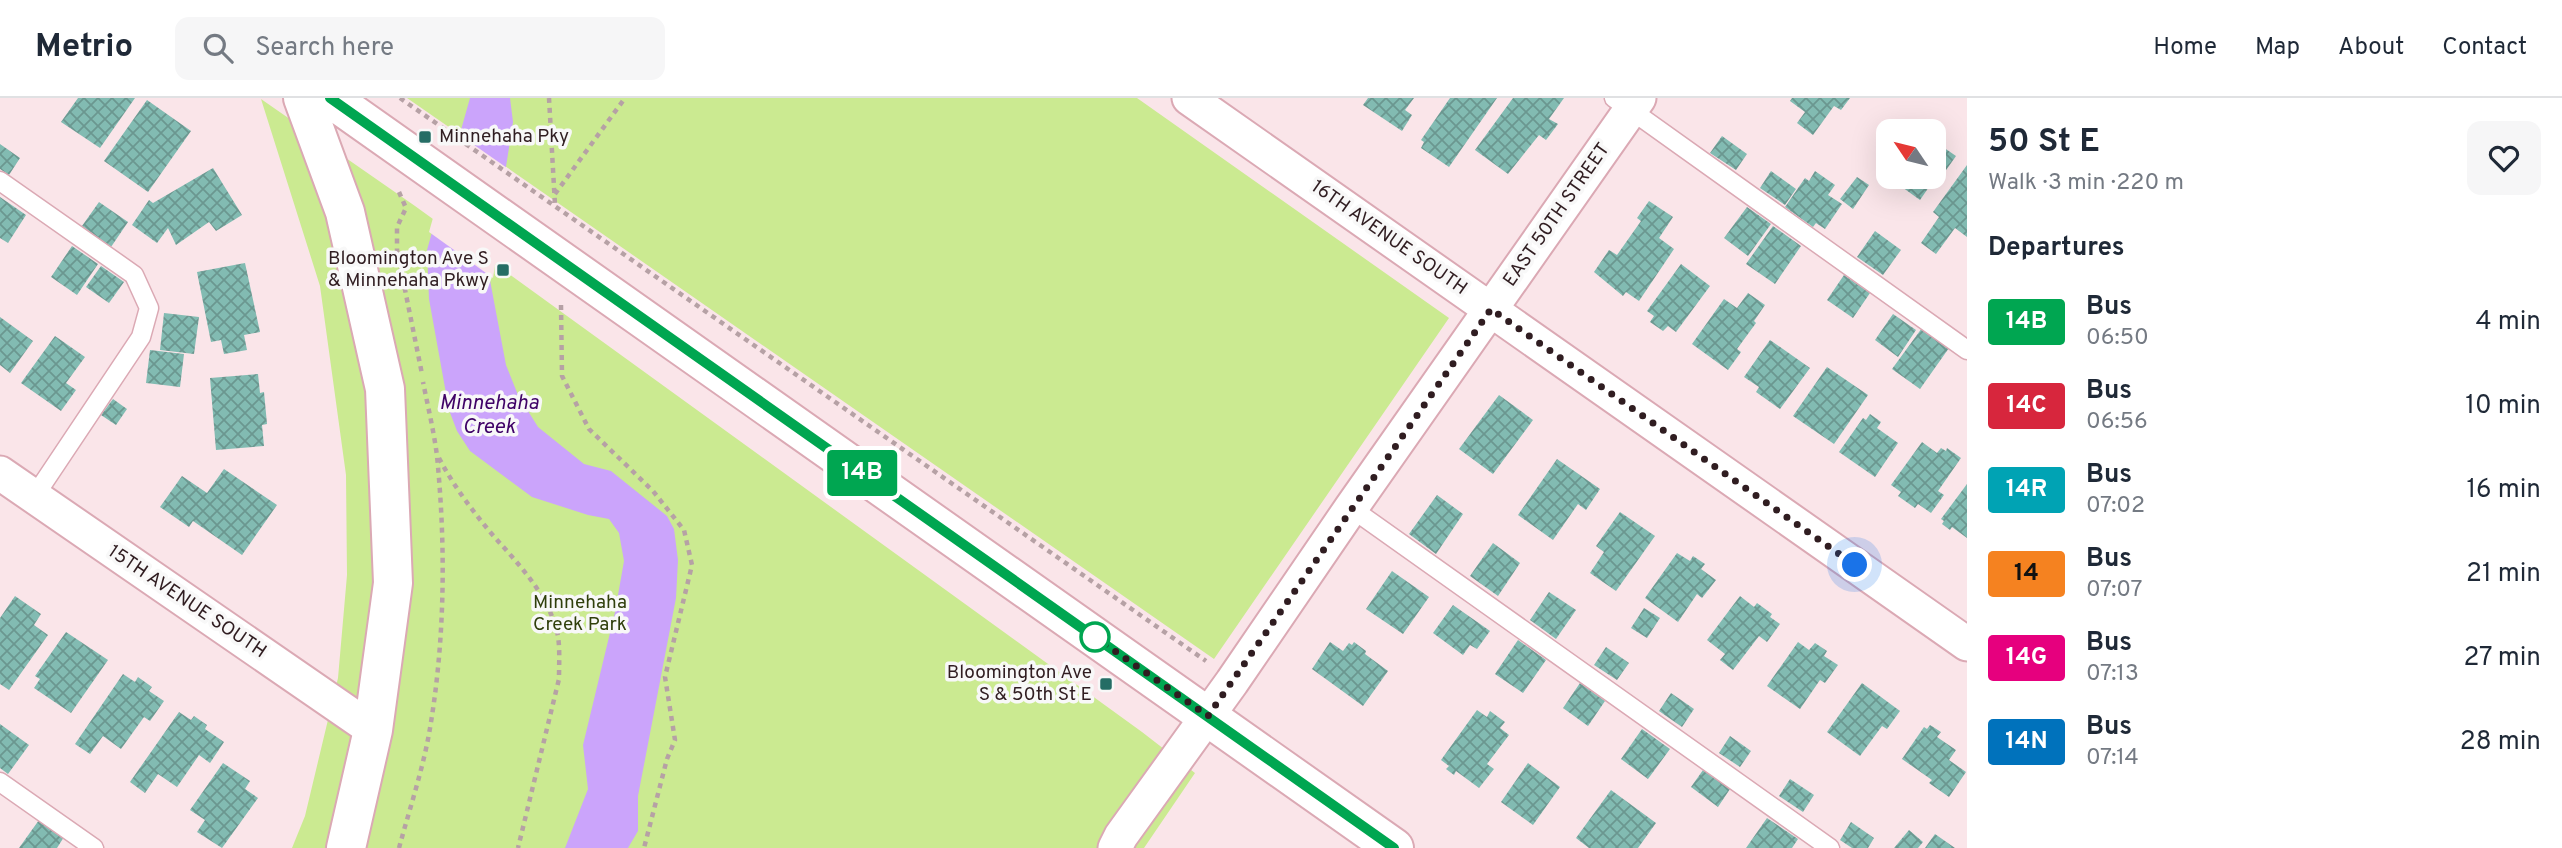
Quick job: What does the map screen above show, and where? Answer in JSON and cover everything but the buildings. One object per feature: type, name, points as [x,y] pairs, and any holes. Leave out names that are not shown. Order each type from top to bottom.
[{"type":"street","points":[[303,98],[345,212],[385,389],[393,583],[373,730],[346,848]]},
{"type":"street","points":[[330,98],[1394,848]]},
{"type":"street","name":"16TH AVENUE SOUTH","points":[[1189,98],[1967,643]]},
{"type":"street","name":"EAST 50TH STREET","points":[[1115,848],[1491,309],[1628,102]]},
{"type":"street","name":"15TH AVENUE SOUTH","points":[[0,473],[373,730]]},
{"type":"lane","points":[[1628,102],[1967,350]]},
{"type":"lane","points":[[0,181],[134,275],[149,308],[141,337],[34,497]]},
{"type":"lane","points":[[1351,508],[1830,848]]},
{"type":"lane","points":[[0,782],[94,848]]},
{"type":"path","points":[[400,98],[1208,663]]},
{"type":"path","points":[[550,98],[553,203],[563,340],[562,376],[589,429],[653,491],[684,530],[692,565],[664,677],[675,740],[667,759],[644,848]]},
{"type":"path","points":[[554,195],[625,98]]},
{"type":"path","points":[[399,848],[428,736],[437,675],[443,552],[436,454],[397,250],[397,227],[406,208]]},
{"type":"path","points":[[436,454],[463,496],[535,585],[552,617],[557,634],[559,679],[518,848]]},
{"type":"green space","points":[[407,98],[1137,98],[1449,318],[1214,659]]},
{"type":"green space","name":"Minnehaha Creek Park","points":[[261,99],[415,206],[1195,773],[1144,848],[292,848],[305,816],[338,678],[347,575],[346,475],[320,286]]},
{"type":"water","name":"Minnehaha Creek","points":[[470,98],[510,98],[513,122],[489,275],[506,365],[518,395],[538,427],[584,464],[611,471],[667,516],[674,529],[678,560],[676,598],[638,796],[638,831],[628,848],[565,848],[588,789],[583,745],[615,612],[624,561],[619,533],[609,519],[532,497],[470,451],[457,431],[449,410],[429,299],[427,250]]},
{"type":"pier","points":[[457,133],[510,170],[493,278],[429,232]]},
{"type":"bus line","name":"14B","points":[[330,98],[1394,848]]},
{"type":"place","name":"Minnehaha Pky","points":[[425,137]]},
{"type":"place","name":"Bloomington Ave S & Minnehaha Pkwy","points":[[503,270]]},
{"type":"place","name":"Bloomington Ave S & 50th St E","points":[[1106,684]]},
{"type":"route","points":[[1095,637],[1208,716],[1491,309],[1855,565]]}]
